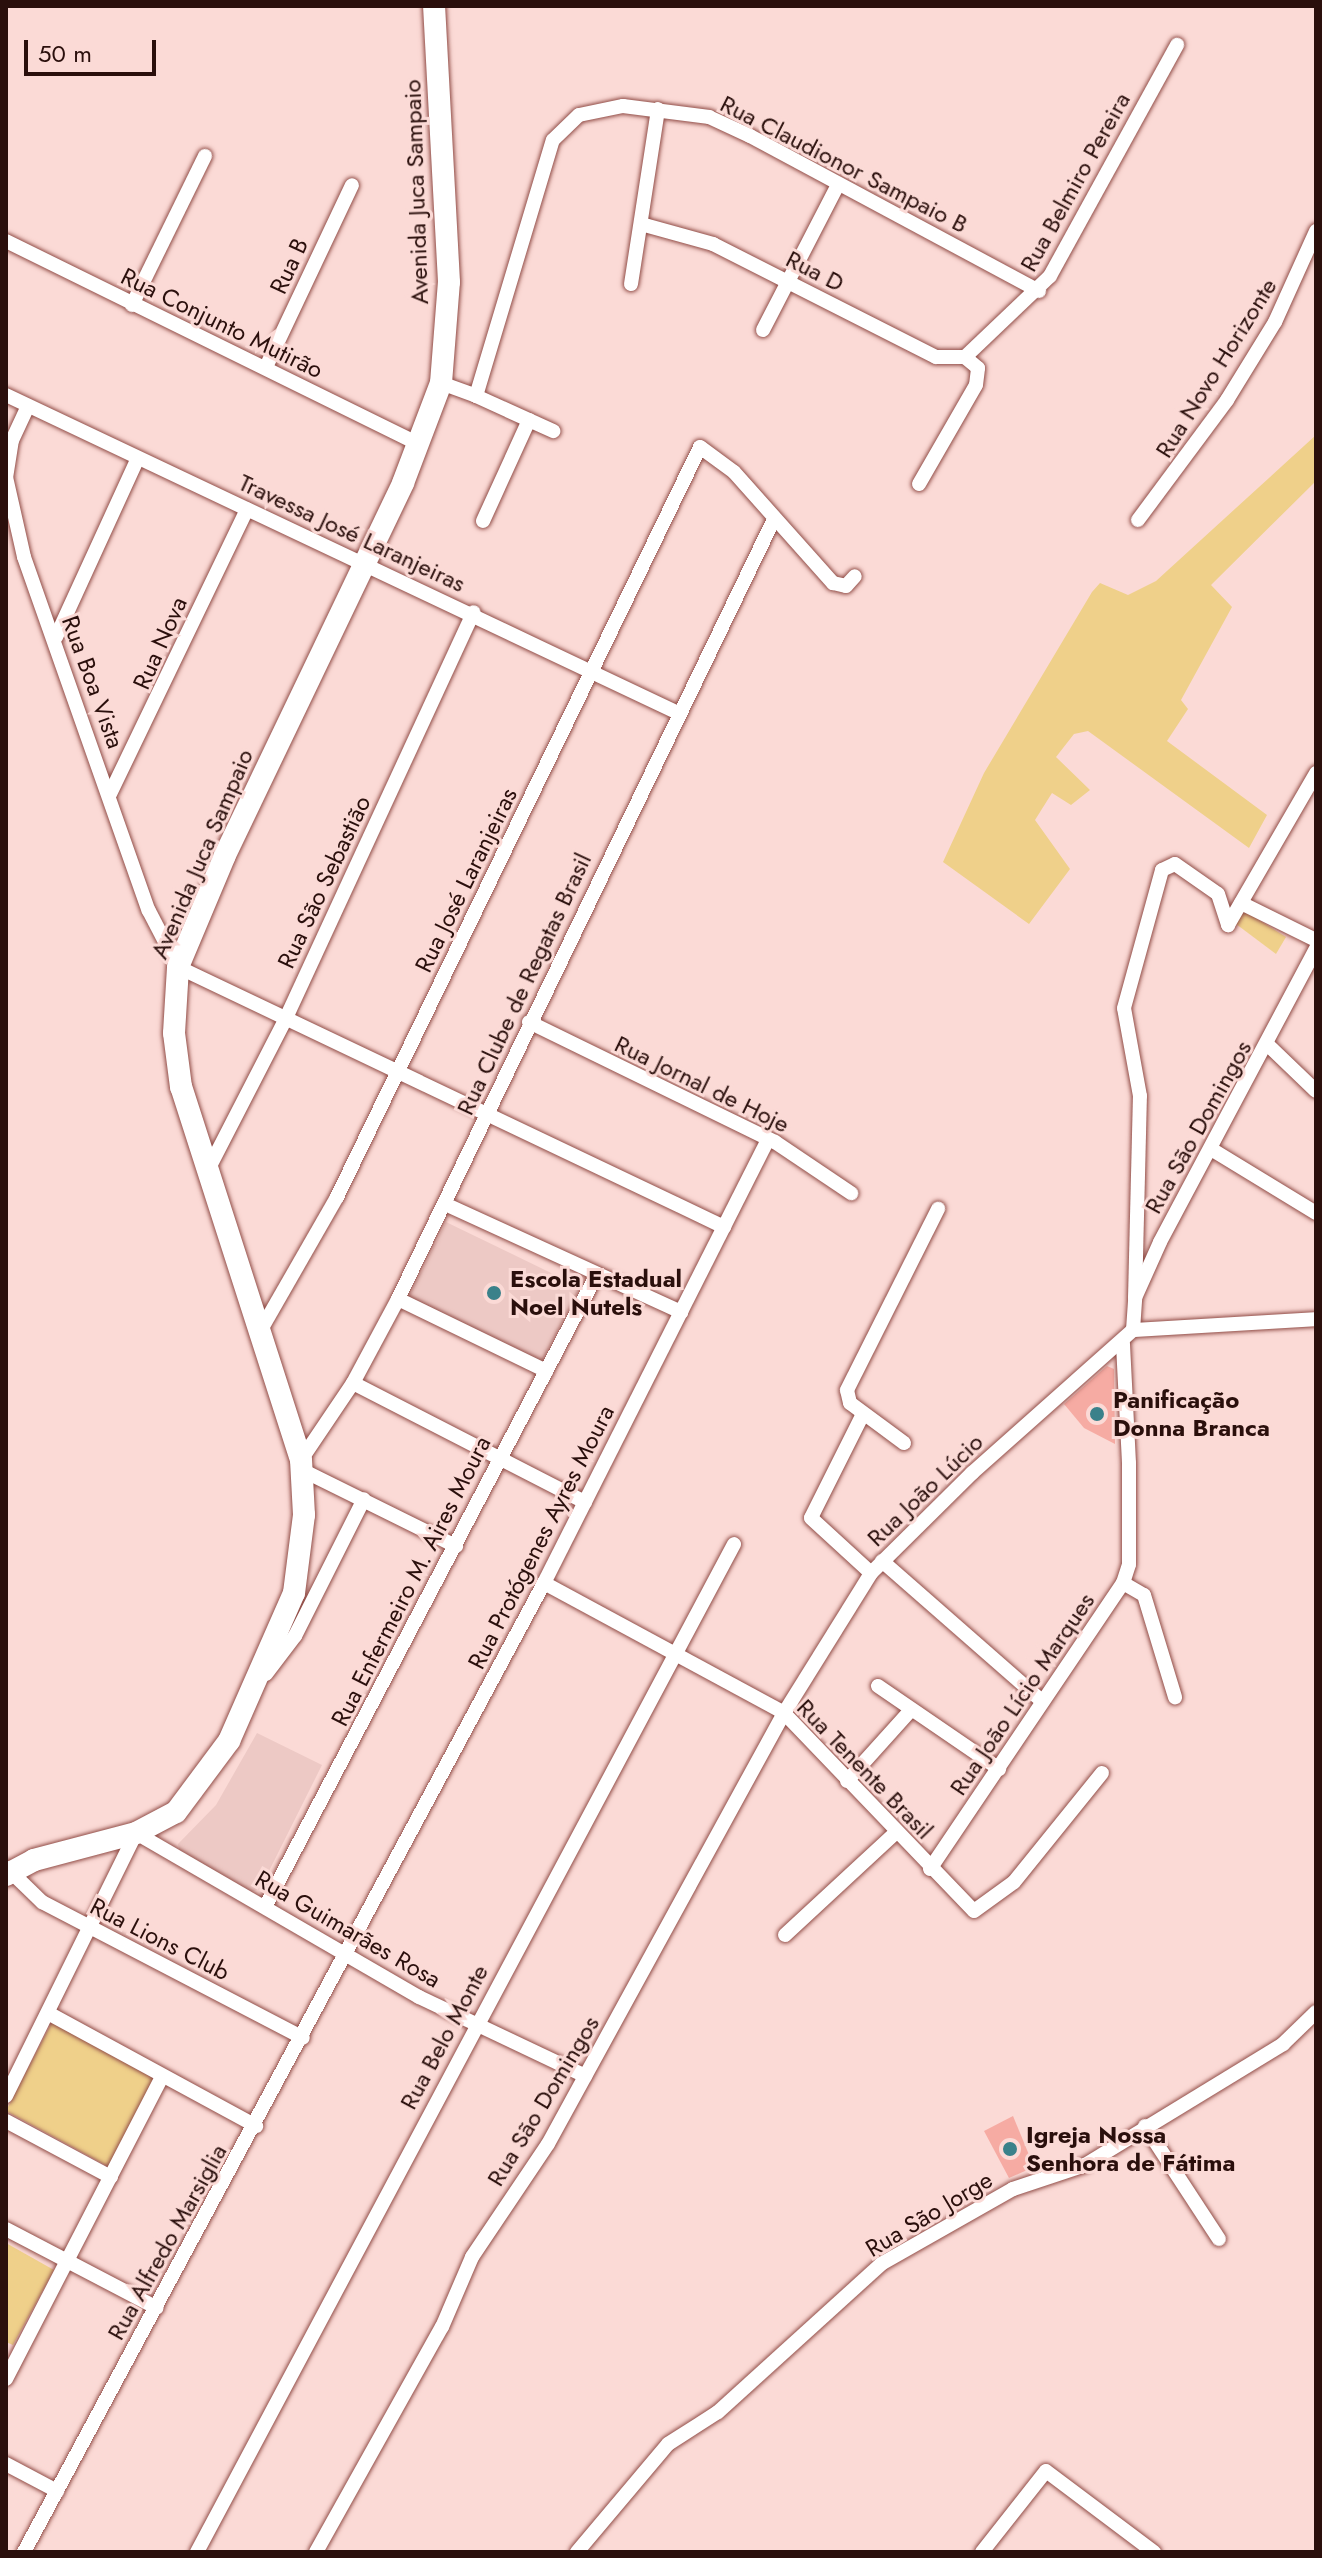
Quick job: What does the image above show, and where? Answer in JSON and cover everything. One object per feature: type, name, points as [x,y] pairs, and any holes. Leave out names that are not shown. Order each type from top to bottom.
[{"type":"main road","name":"Avenida Juca Sampaio","points":[[8,1871],[136,1833],[176,1812],[193,1794],[254,1691],[294,1593],[304,1515],[302,1465],[262,1328],[176,1061],[178,967],[418,444],[441,383],[449,282],[434,6]]},
{"type":"street","name":"Rua Belmiro Pereira","points":[[965,357],[1039,291],[1177,45]]},
{"type":"street","name":"Rua Claudionor Sampaio B","points":[[476,396],[553,140],[579,115],[623,106],[709,117],[1039,291]]},
{"type":"street","points":[[631,284],[658,109]]},
{"type":"street","points":[[132,305],[205,156]]},
{"type":"street","name":"Rua B","points":[[266,367],[352,185]]},
{"type":"street","points":[[763,330],[838,185]]},
{"type":"street","name":"Rua D","points":[[641,224],[690,235],[936,357],[965,357]]},
{"type":"street","name":"Rua Novo Horizonte","points":[[1138,520],[1227,400],[1286,300],[1316,231]]},
{"type":"street","name":"Rua Conjunto Mutirão","points":[[6,241],[418,444]]},
{"type":"street","points":[[919,484],[976,385],[978,368],[965,357]]},
{"type":"street","points":[[441,383],[553,431]]},
{"type":"street","name":"Travessa José Laranjeiras","points":[[6,395],[137,460],[474,612],[678,713]]},
{"type":"street","name":"Rua Boa Vista","points":[[28,406],[12,440],[6,477],[24,557],[56,637],[149,911],[178,967]]},
{"type":"street","points":[[483,521],[529,420]]},
{"type":"street","name":"Rua José Laranjeiras","points":[[262,1328],[400,1069],[700,447],[734,472],[774,519]]},
{"type":"street","points":[[56,637],[137,460]]},
{"type":"street","name":"Rua Nova","points":[[110,794],[247,509]]},
{"type":"street","points":[[774,519],[837,586],[855,576]]},
{"type":"street","name":"Rua Clube de Regatas Brasil","points":[[302,1465],[353,1383],[398,1299],[774,519]]},
{"type":"street","name":"Rua São Sebastião","points":[[209,1168],[286,1018],[474,612]]},
{"type":"street","points":[[1135,1298],[1140,1096],[1124,1008],[1156,881],[1170,864],[1189,871],[1218,894],[1228,925],[1316,773]]},
{"type":"street","points":[[1241,903],[1316,940]]},
{"type":"street","name":"Rua São Domingos","points":[[1133,1330],[1135,1298],[1316,949]]},
{"type":"street","points":[[178,967],[400,1069],[486,1114],[724,1227]]},
{"type":"street","name":"Rua Jornal de Hoje","points":[[529,1022],[768,1139],[851,1193]]},
{"type":"street","points":[[1268,1045],[1316,1091]]},
{"type":"street","name":"Rua Protógenes Ayres Moura","points":[[349,1953],[544,1583],[768,1139]]},
{"type":"street","points":[[1211,1149],[1316,1213]]},
{"type":"street","points":[[445,1204],[681,1312]]},
{"type":"street","points":[[904,1443],[850,1403],[848,1385],[938,1209]]},
{"type":"street","name":"Rua Enfermeiro M. Aires Moura","points":[[265,1907],[597,1274]]},
{"type":"street","points":[[398,1299],[546,1371]]},
{"type":"street","points":[[1133,1330],[1316,1319]]},
{"type":"street","name":"Rua João Lúcio","points":[[784,1713],[871,1573],[972,1473],[1123,1343],[1133,1330]]},
{"type":"street","points":[[1123,1343],[1129,1535],[1123,1583],[1144,1595],[1175,1697]]},
{"type":"street","points":[[353,1383],[585,1502]]},
{"type":"street","points":[[863,1414],[811,1518],[871,1573]]},
{"type":"street","points":[[302,1465],[456,1546]]},
{"type":"street","points":[[254,1691],[295,1636],[364,1499]]},
{"type":"street","name":"Rua Belo Monte","points":[[197,2552],[673,1649],[734,1544]]},
{"type":"street","points":[[882,1561],[1042,1701]]},
{"type":"street","name":"Rua Tenente Brasil","points":[[544,1583],[673,1649],[784,1713],[894,1834],[974,1911],[1014,1882],[1102,1773]]},
{"type":"street","name":"Rua João Lício Marques","points":[[930,1869],[1123,1583]]},
{"type":"street","points":[[878,1686],[910,1711],[999,1769]]},
{"type":"street","points":[[847,1781],[910,1711]]},
{"type":"street","name":"Rua São Domingos","points":[[316,2552],[442,2327],[472,2257],[523,2185],[784,1713]]},
{"type":"street","points":[[6,2096],[92,1929],[136,1833]]},
{"type":"street","name":"Rua Guimarães Rosa","points":[[136,1833],[475,2024],[585,2076]]},
{"type":"street","points":[[785,1935],[894,1834]]},
{"type":"street","name":"Rua Lions Club","points":[[8,1871],[42,1902],[303,2038]]},
{"type":"street","name":"Rua Alfredo Marsiglia","points":[[24,2552],[349,1953]]},
{"type":"street","name":"Rua São Jorge","points":[[577,2552],[668,2444],[718,2412],[881,2264],[1013,2189],[1085,2165],[1283,2044],[1316,2012]]},
{"type":"street","points":[[48,2013],[256,2126]]},
{"type":"street","points":[[6,2379],[13,2350],[67,2261],[162,2077]]},
{"type":"street","points":[[6,2121],[111,2177]]},
{"type":"street","points":[[1145,2126],[1219,2239]]},
{"type":"street","points":[[6,2229],[157,2308]]},
{"type":"street","points":[[6,2464],[57,2491]]},
{"type":"street","points":[[982,2552],[1046,2471],[1154,2552]]},
{"type":"shaded area","points":[[1316,435],[1316,481],[1211,585],[1232,607],[1181,700],[1188,709],[1167,741],[1267,815],[1249,848],[1088,731],[1074,734],[1056,757],[1090,790],[1071,805],[1052,793],[1035,820],[1070,869],[1029,924],[943,862],[984,773],[1100,583],[1128,595],[1156,581]]},
{"type":"shaded area","points":[[1243,910],[1286,937],[1276,954],[1236,924]]},
{"type":"shaded area","name":"Escola Estadual Noel Nutels","points":[[446,1222],[580,1287],[539,1366],[408,1299]]},
{"type":"shaded area","points":[[257,1733],[322,1765],[260,1889],[251,1892],[180,1854],[178,1844],[216,1805]]},
{"type":"shaded area","points":[[52,2022],[158,2081],[111,2168],[6,2111]]},
{"type":"shaded area","points":[[6,2243],[54,2270],[13,2345],[6,2342]]},
{"type":"building","name":"Panificação Donna Branca","points":[[1107,1366],[1114,1369],[1115,1444],[1084,1428],[1064,1404]]},
{"type":"building","name":"Igreja Nossa Senhora de Fátima","points":[[1013,2116],[1034,2167],[1009,2178],[984,2131]]},
{"type":"place","name":"Escola Estadual Noel Nutels","points":[[494,1293]]},
{"type":"place","name":"Panificação Donna Branca","points":[[1097,1414]]},
{"type":"place","name":"Igreja Nossa Senhora de Fátima","points":[[1010,2149]]}]
